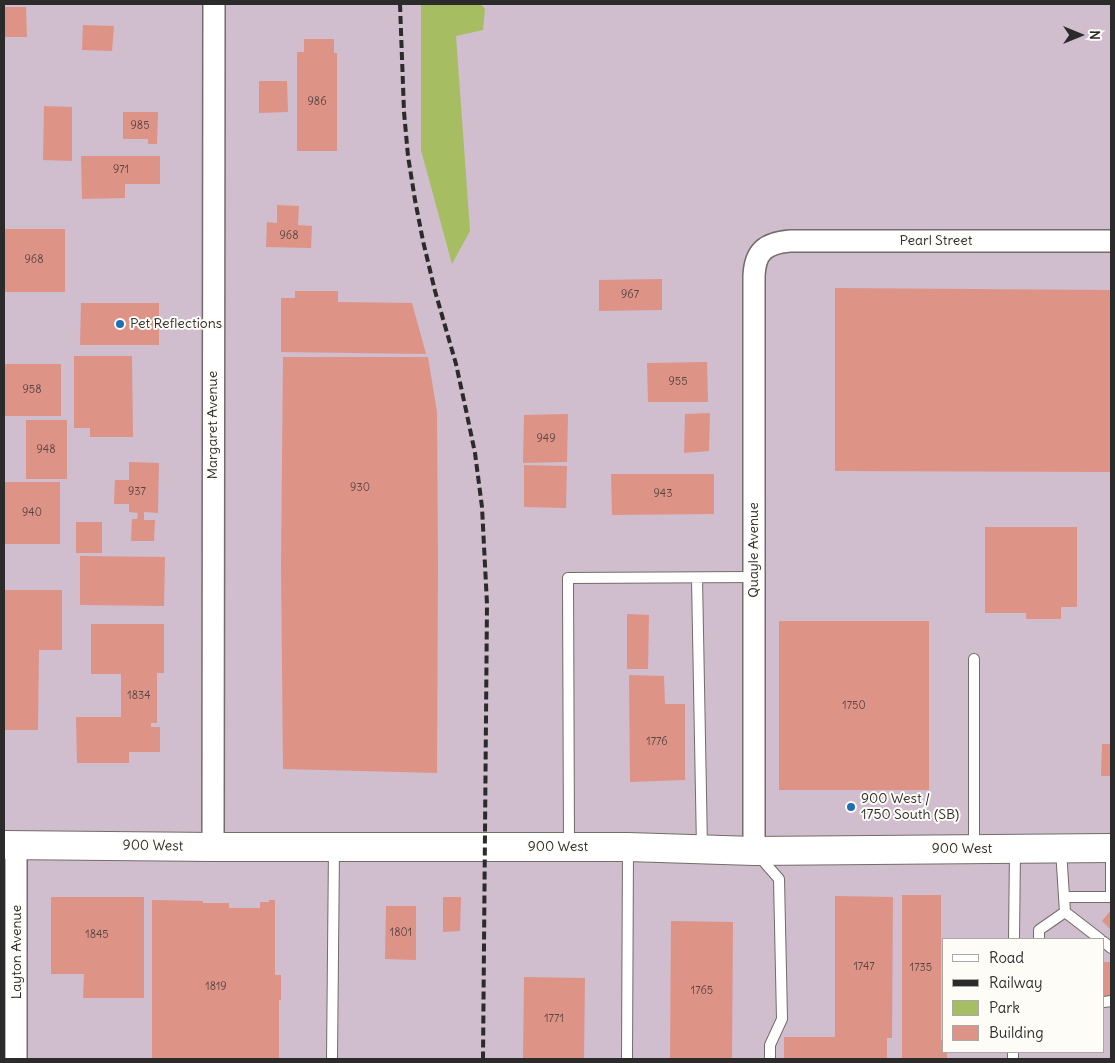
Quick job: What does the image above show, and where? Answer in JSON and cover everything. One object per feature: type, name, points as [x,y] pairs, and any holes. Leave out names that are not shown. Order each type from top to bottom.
[{"type":"main road","name":"900 West","points":[[10,844],[213,847],[628,847],[754,851],[1111,848]]},
{"type":"street","name":"Margaret Avenue","points":[[213,847],[214,4]]},
{"type":"street","name":"Pearl Street","points":[[762,250],[768,246],[790,241],[1111,241]]},
{"type":"street","name":"Quayle Avenue","points":[[754,851],[754,276],[756,262],[762,250]]},
{"type":"street","name":"Layton Avenue","points":[[10,844],[16,1059]]},
{"type":"lane","points":[[568,847],[568,578],[754,577]]},
{"type":"lane","points":[[697,578],[702,849]]},
{"type":"lane","points":[[974,658],[974,849]]},
{"type":"lane","points":[[332,1059],[334,847]]},
{"type":"lane","points":[[627,1059],[628,847]]},
{"type":"lane","points":[[1111,848],[1111,892]]},
{"type":"lane","points":[[1014,938],[1015,849]]},
{"type":"lane","points":[[1061,849],[1065,912],[1099,938]]},
{"type":"lane","points":[[754,851],[779,879],[782,1019],[770,1045],[770,1059]]},
{"type":"lane","points":[[1064,897],[1111,897]]},
{"type":"lane","points":[[1039,938],[1039,930],[1065,912]]},
{"type":"shaded area","points":[[4,4],[1111,4],[1111,1059],[4,1059]]},
{"type":"green space","points":[[421,4],[481,4],[485,9],[483,30],[456,36],[470,231],[452,264],[421,150]]},
{"type":"building","points":[[4,7],[26,7],[27,37],[4,37]]},
{"type":"building","points":[[83,25],[114,26],[112,51],[82,50]]},
{"type":"building","points":[[304,39],[334,39],[334,53],[337,53],[337,151],[297,151],[297,52],[304,52]]},
{"type":"building","points":[[259,81],[287,81],[288,112],[259,113]]},
{"type":"building","points":[[44,106],[72,107],[72,161],[43,160]]},
{"type":"building","points":[[123,112],[158,112],[157,144],[148,144],[148,139],[123,139]]},
{"type":"building","points":[[81,156],[160,156],[160,184],[125,184],[125,198],[82,199]]},
{"type":"building","points":[[277,205],[299,206],[298,225],[312,226],[311,248],[266,247],[267,222],[277,223]]},
{"type":"building","points":[[4,229],[65,229],[65,292],[4,292]]},
{"type":"building","points":[[662,279],[662,310],[599,311],[599,280]]},
{"type":"building","points":[[835,288],[1111,290],[1111,472],[835,471]]},
{"type":"building","points":[[295,291],[338,291],[338,302],[412,303],[426,354],[281,352],[281,298],[295,298]]},
{"type":"building","name":"Pet Reflections","points":[[81,303],[159,303],[159,345],[80,345]]},
{"type":"building","points":[[74,356],[132,356],[133,437],[90,437],[90,428],[74,428]]},
{"type":"building","points":[[283,357],[428,357],[437,412],[437,773],[283,769],[281,565]]},
{"type":"building","points":[[707,362],[708,402],[648,402],[647,363]]},
{"type":"building","points":[[4,364],[61,364],[61,416],[4,416]]},
{"type":"building","points":[[710,413],[709,451],[684,453],[685,414]]},
{"type":"building","points":[[568,414],[567,462],[523,463],[524,415]]},
{"type":"building","points":[[26,420],[67,420],[67,479],[26,479]]},
{"type":"building","points":[[129,462],[159,463],[158,513],[144,512],[144,520],[155,520],[154,541],[131,541],[132,519],[137,519],[138,513],[129,512],[129,504],[114,504],[115,480],[129,480]]},
{"type":"building","points":[[524,465],[567,466],[566,508],[524,507]]},
{"type":"building","points":[[611,474],[714,474],[714,514],[612,515]]},
{"type":"building","points":[[4,482],[60,482],[60,544],[4,544]]},
{"type":"building","points":[[76,522],[102,522],[102,553],[76,553]]},
{"type":"building","points":[[985,527],[1077,527],[1077,607],[1061,607],[1061,619],[1026,619],[1026,613],[985,613]]},
{"type":"building","points":[[80,556],[165,557],[164,606],[80,605]]},
{"type":"building","points":[[4,590],[62,590],[62,650],[39,650],[38,730],[4,730]]},
{"type":"building","points":[[627,614],[649,615],[648,669],[627,669]]},
{"type":"building","points":[[779,621],[929,621],[929,790],[779,790]]},
{"type":"building","points":[[91,624],[164,624],[164,673],[157,673],[157,723],[151,723],[151,727],[160,727],[160,752],[129,752],[129,763],[77,763],[76,717],[121,717],[121,674],[91,674]]},
{"type":"building","points":[[629,675],[664,676],[665,704],[685,704],[685,780],[630,782]]},
{"type":"building","points":[[1102,744],[1111,744],[1111,776],[1101,776]]},
{"type":"building","points":[[902,895],[941,895],[941,1040],[942,1053],[947,1053],[947,1059],[902,1059]]},
{"type":"building","points":[[835,896],[893,897],[892,1038],[887,1038],[887,1059],[784,1059],[784,1037],[835,1037]]},
{"type":"building","points":[[51,897],[144,897],[144,998],[83,998],[84,974],[51,974]]},
{"type":"building","points":[[443,897],[461,897],[460,931],[443,932]]},
{"type":"building","points":[[152,900],[203,901],[203,903],[229,903],[229,908],[260,908],[260,902],[275,900],[275,975],[281,975],[279,1059],[152,1059]]},
{"type":"building","points":[[386,906],[416,906],[416,960],[385,959]]},
{"type":"building","points":[[1111,910],[1111,930],[1102,921]]},
{"type":"building","points":[[671,921],[733,922],[732,1059],[670,1059]]},
{"type":"building","points":[[1105,962],[1110,962],[1110,1003],[1105,1003]]},
{"type":"building","points":[[524,977],[585,978],[584,1059],[523,1059]]},
{"type":"railway","points":[[400,4],[404,112],[415,200],[435,291],[456,364],[475,453],[482,507],[487,604],[483,1059]]},
{"type":"place","name":"Pet Reflections","points":[[120,324]]},
{"type":"place","name":"900 West / 1750 South (SB)","points":[[851,807]]}]
